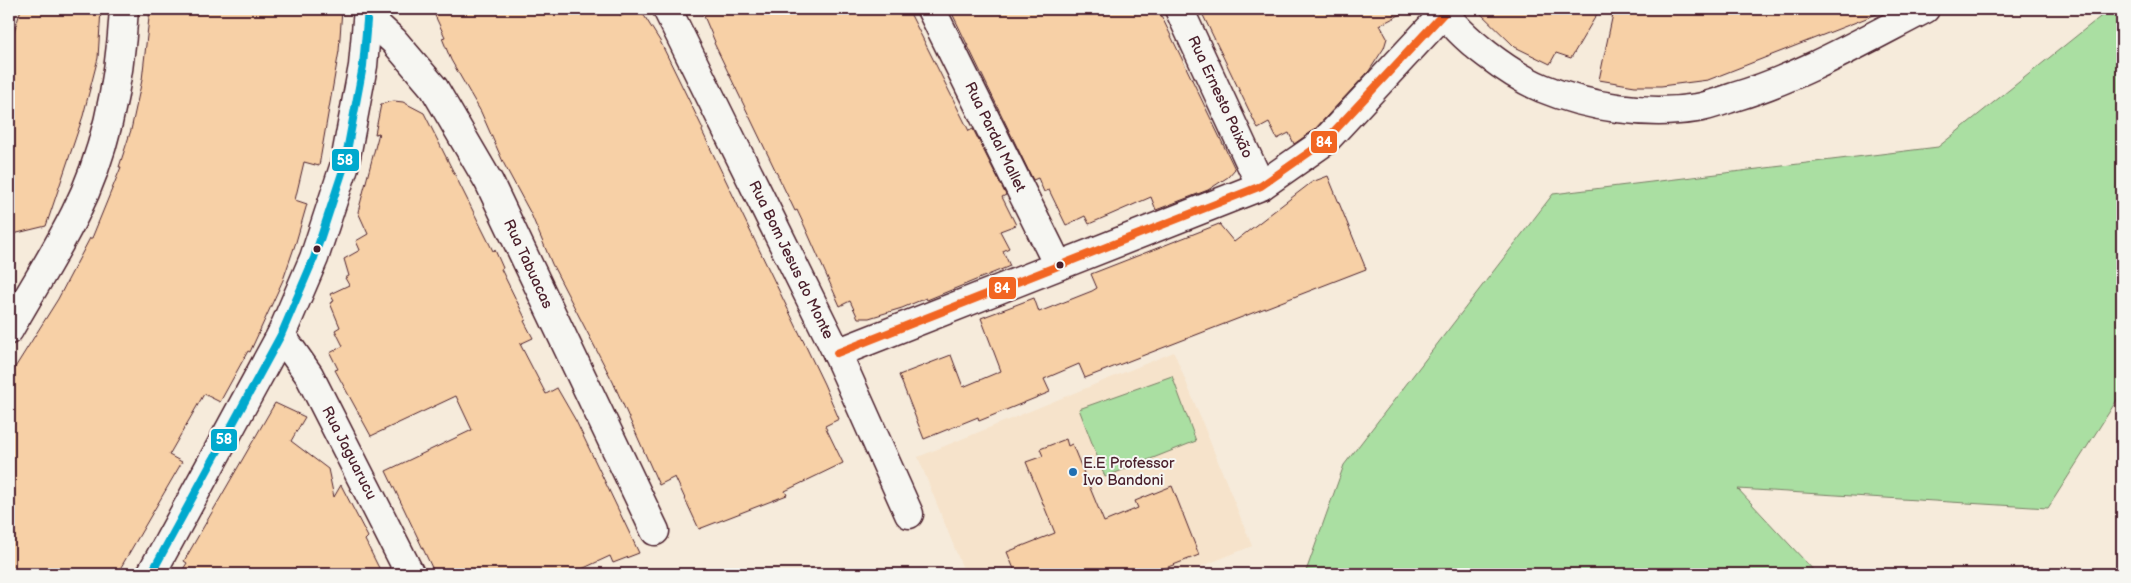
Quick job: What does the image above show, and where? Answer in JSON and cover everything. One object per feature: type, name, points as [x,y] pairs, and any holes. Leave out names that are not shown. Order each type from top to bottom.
[{"type":"street","points":[[9,330],[76,214],[99,153],[114,98],[124,9]]},
{"type":"street","name":"Rua Bom Jesus do Monte","points":[[667,9],[837,353],[909,514]]},
{"type":"street","name":"Rua Pardal Mallet","points":[[931,9],[1058,265]]},
{"type":"street","name":"Rua Ernesto Paixão","points":[[1179,9],[1261,186]]},
{"type":"street","points":[[837,353],[1261,186],[1324,142],[1444,10],[1475,44],[1523,80],[1560,96],[1608,106],[1666,111],[1699,107],[1767,87],[1855,46],[1926,9]]},
{"type":"street","points":[[151,574],[281,334],[314,258],[344,167],[363,66],[369,13]]},
{"type":"street","name":"Rua Tabuacas","points":[[369,13],[434,88],[489,182],[655,531]]},
{"type":"street","name":"Rua Jaguarucu","points":[[281,334],[309,375],[410,574]]},
{"type":"shaded area","name":"E.E Professor Ivo Bandoni","points":[[1174,352],[1252,546],[1183,574],[965,574],[918,457]]},
{"type":"green space","points":[[2110,9],[2122,9],[2122,392],[2048,508],[1738,489],[1817,574],[1305,574],[1344,465],[1553,194],[1938,147]]},
{"type":"green space","points":[[1172,376],[1196,441],[1105,477],[1079,409]]},
{"type":"building","points":[[21,9],[101,9],[98,58],[83,116],[46,226],[9,235],[9,49]]},
{"type":"building","points":[[150,9],[342,9],[339,51],[319,166],[304,162],[295,200],[307,204],[283,280],[250,352],[248,351],[220,402],[204,394],[169,455],[182,462],[117,574],[9,574],[9,377],[58,299],[90,238],[92,238],[121,167],[119,167],[131,130],[142,80]]},
{"type":"building","points":[[432,9],[617,9],[621,16],[634,9],[640,9],[660,41],[824,384],[839,419],[825,426],[843,463],[785,491],[787,495],[699,529],[675,477],[659,485],[613,382],[552,264],[531,214],[504,164],[481,112],[451,60],[442,38],[445,37]]},
{"type":"building","points":[[701,9],[774,9],[778,16],[789,9],[908,9],[969,131],[973,129],[1006,195],[1002,197],[1016,225],[1000,231],[1009,248],[1003,251],[1010,266],[927,300],[926,298],[869,318],[858,318],[850,301],[840,306],[797,210],[795,211],[714,43]]},
{"type":"building","points":[[950,9],[1158,9],[1235,169],[1228,177],[1208,190],[1156,210],[1151,197],[1089,224],[1085,216],[1066,225],[1049,190],[1044,192],[1038,178],[1033,180]]},
{"type":"building","points":[[1200,9],[1411,9],[1380,25],[1387,38],[1384,48],[1369,71],[1314,130],[1294,144],[1289,133],[1277,139],[1269,123],[1258,129]]},
{"type":"building","points":[[1476,9],[1600,9],[1571,58],[1556,53],[1550,64],[1515,47]]},
{"type":"building","points":[[1614,9],[1887,10],[1708,80],[1661,86],[1635,86],[1599,80]]},
{"type":"building","points":[[394,101],[403,102],[424,113],[493,251],[495,250],[503,268],[501,269],[526,320],[524,321],[533,338],[520,344],[546,394],[557,388],[576,421],[639,553],[613,563],[610,556],[571,574],[435,574],[386,471],[472,430],[456,396],[371,436],[335,370],[338,369],[330,353],[343,346],[335,330],[340,327],[330,303],[334,301],[330,294],[349,285],[345,278],[349,276],[344,259],[360,250],[356,241],[368,234],[358,212],[379,133],[375,134],[381,104]]},
{"type":"building","points":[[1328,176],[1366,269],[1085,378],[1079,364],[1044,379],[1050,392],[979,421],[978,417],[924,439],[899,375],[951,355],[963,387],[1001,371],[981,318],[1034,298],[1039,312],[1097,288],[1091,274],[1219,224],[1234,242],[1312,182]]},
{"type":"building","points":[[275,403],[305,417],[291,441],[328,469],[334,497],[341,485],[368,537],[365,540],[382,574],[180,574],[187,563],[184,561]]},
{"type":"building","points":[[1066,439],[1068,446],[1072,444],[1104,522],[1138,508],[1135,501],[1172,486],[1199,555],[1150,574],[1016,574],[1007,552],[1055,533],[1026,462],[1043,456],[1040,449]]},
{"type":"transit line","name":"58","points":[[151,574],[281,335],[314,258],[344,167],[363,66],[368,9]]},
{"type":"transit line","name":"84","points":[[837,353],[1261,186],[1324,142],[1445,12]]},
{"type":"place","name":"E.E Professor Ivo Bandoni","points":[[1073,472]]}]
